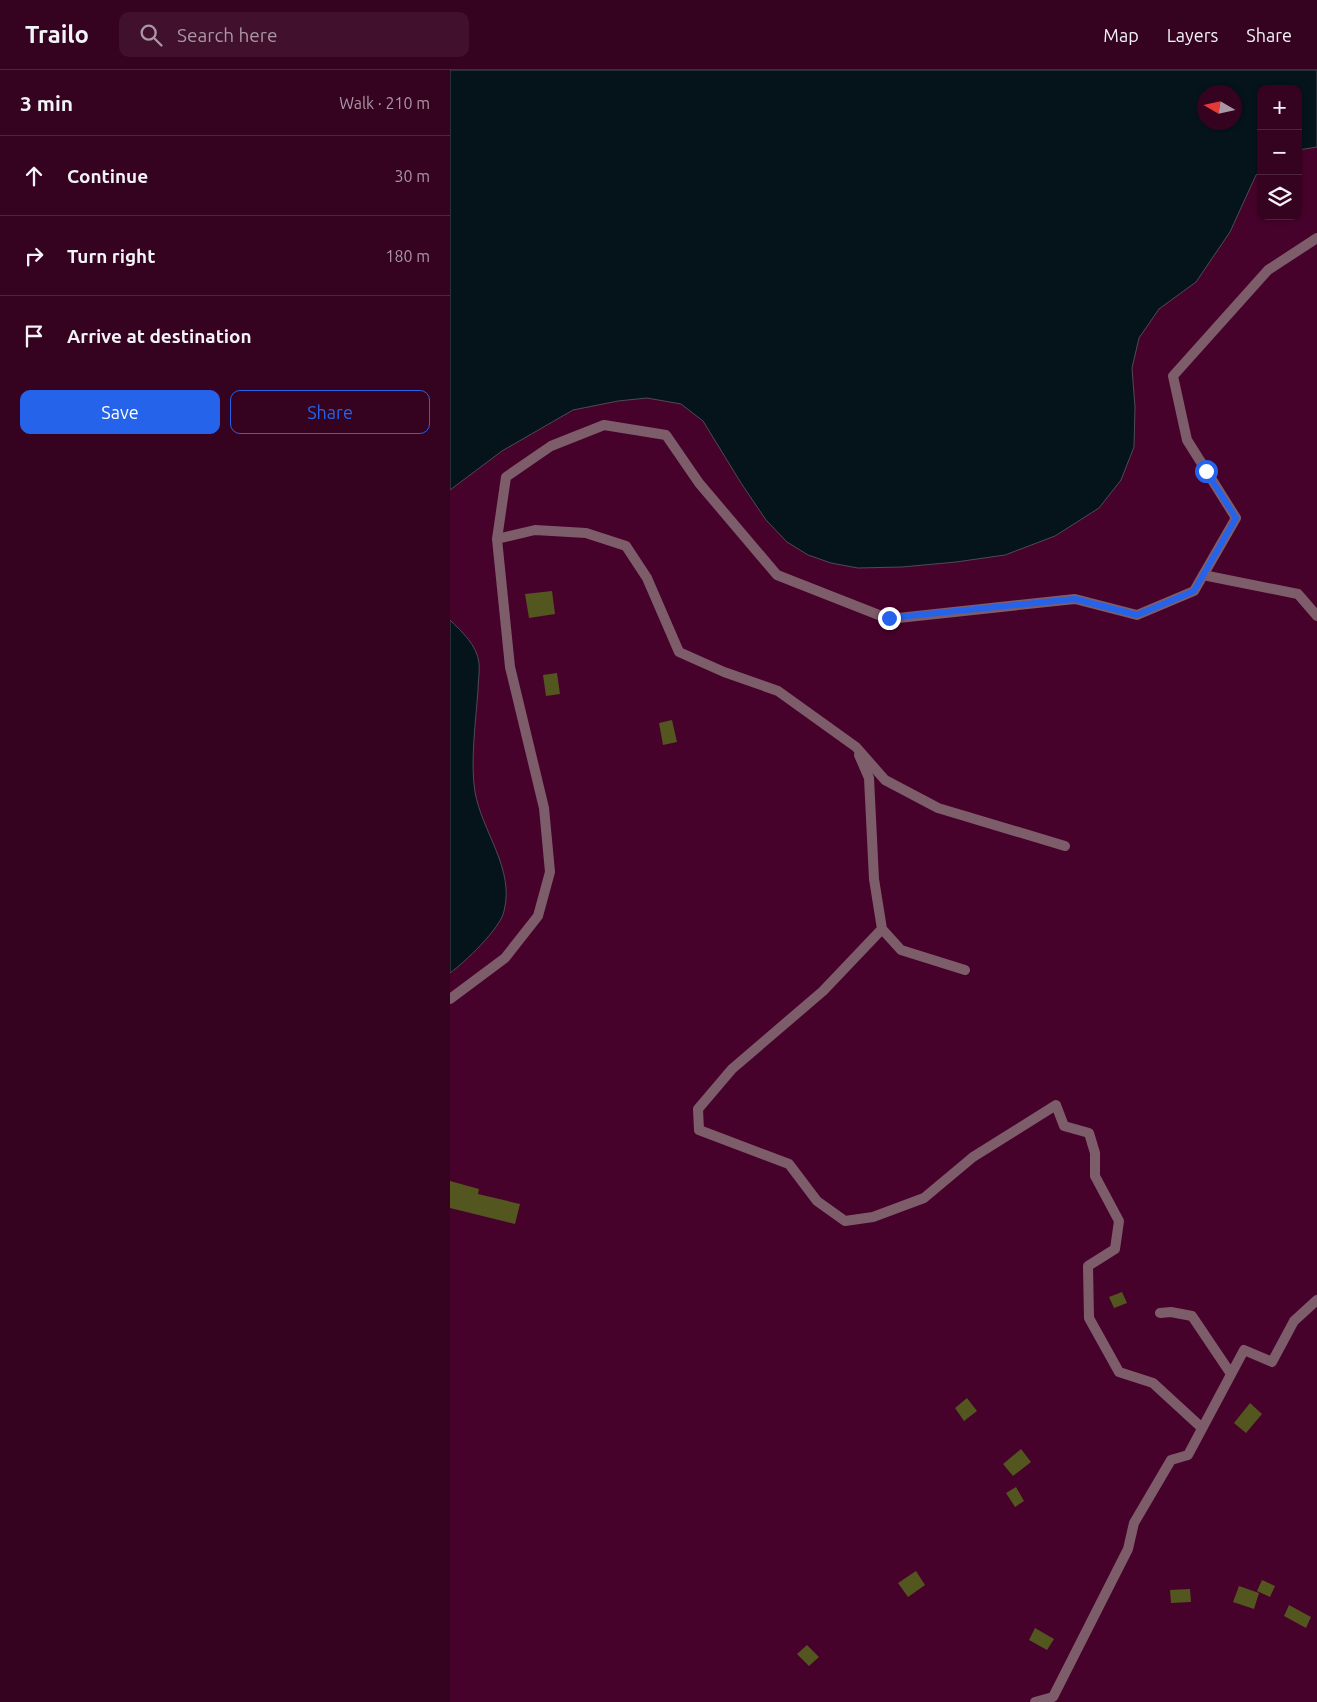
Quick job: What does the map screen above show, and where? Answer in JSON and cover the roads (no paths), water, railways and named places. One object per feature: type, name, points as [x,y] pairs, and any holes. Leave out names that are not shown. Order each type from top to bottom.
[{"type":"street","points":[[450,1000],[505,958],[533,923],[538,916],[550,872],[544,808],[510,667],[497,539],[506,477],[551,446],[604,425],[666,435],[699,483],[777,575],[889,618],[1075,599],[1137,615],[1194,591],[1236,518],[1186,440],[1173,376],[1268,270],[1317,238]]},
{"type":"street","points":[[497,539],[535,530],[586,534],[626,546],[647,578],[679,652],[724,672],[778,691],[856,748],[885,780],[938,808],[1064,846]]},
{"type":"street","points":[[1203,575],[1298,594],[1317,616]]},
{"type":"street","points":[[856,748],[869,778],[874,879],[882,929],[901,950],[965,970]]},
{"type":"street","points":[[882,929],[823,991],[732,1069],[698,1109],[698,1130],[789,1164],[817,1201],[845,1221],[874,1217],[924,1198],[973,1157],[1056,1105],[1064,1126],[1088,1133],[1094,1153],[1094,1176],[1119,1221],[1115,1249],[1088,1266],[1089,1318],[1119,1372],[1153,1383],[1202,1428]]},
{"type":"street","points":[[1034,1702],[1053,1697],[1128,1549],[1134,1523],[1171,1460],[1188,1455],[1244,1350],[1272,1362],[1294,1322],[1317,1300]]},
{"type":"street","points":[[1160,1313],[1171,1312],[1192,1316],[1230,1374]]}]
